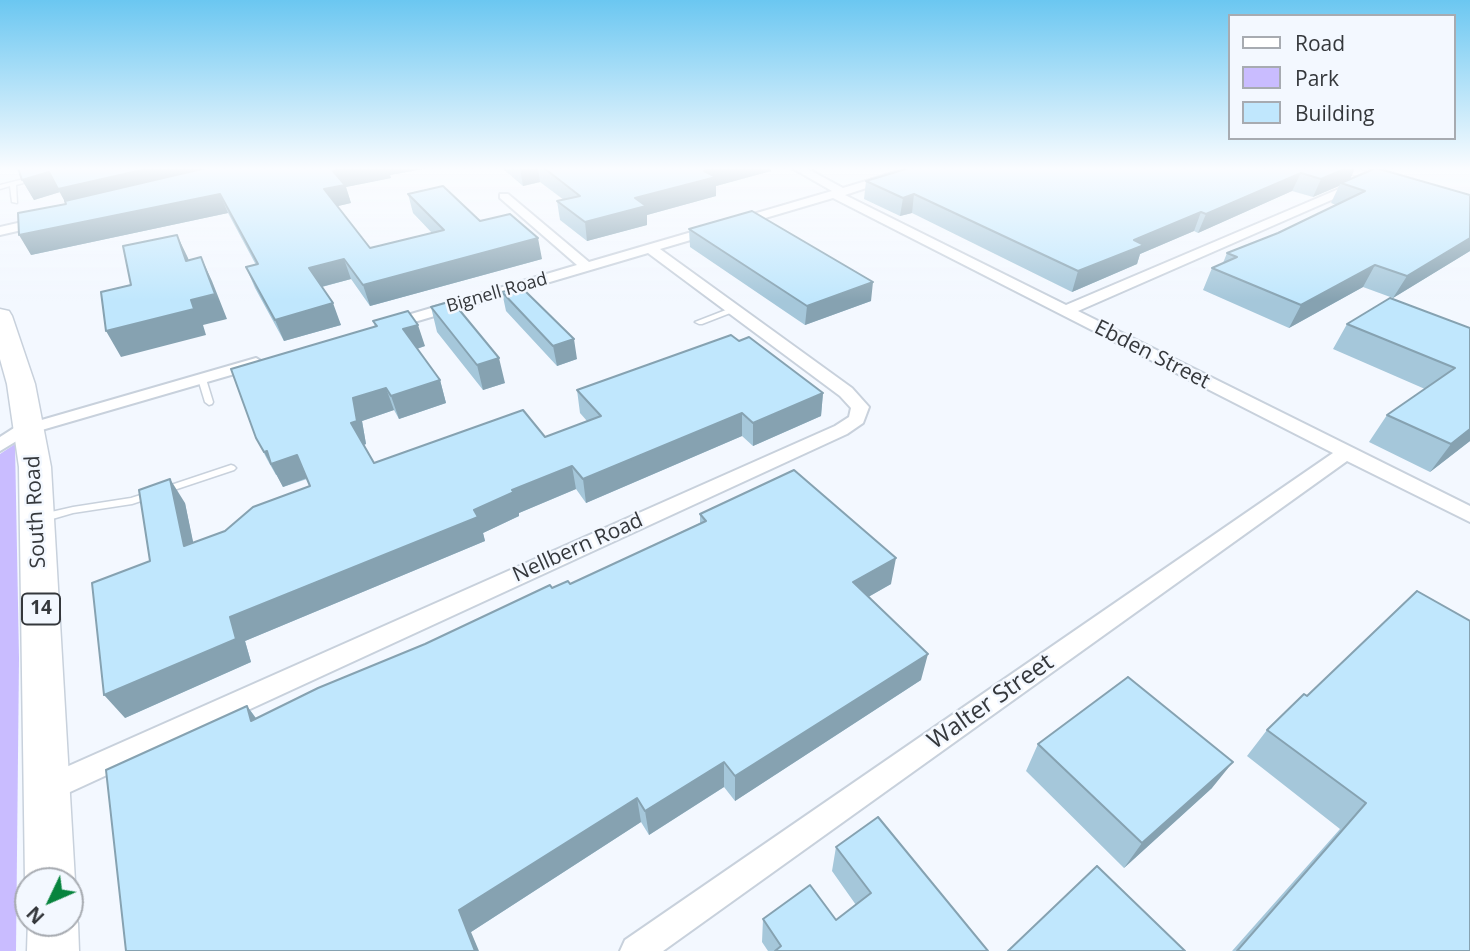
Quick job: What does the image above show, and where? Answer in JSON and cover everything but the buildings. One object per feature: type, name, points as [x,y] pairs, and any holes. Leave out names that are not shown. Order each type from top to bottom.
[{"type":"highway","name":"South Road","points":[[0,316],[12,434],[38,519],[49,867]]},
{"type":"street","points":[[522,212],[587,267]]},
{"type":"street","name":"Bignell Road","points":[[371,330],[774,212]]},
{"type":"street","name":"Ebden Street","points":[[876,212],[1065,311],[1470,515]]},
{"type":"street","points":[[1065,311],[1293,212]]},
{"type":"street","points":[[0,231],[53,219]]},
{"type":"street","name":"Nellbern Road","points":[[46,789],[841,430],[857,419],[860,407],[851,396],[651,249]]},
{"type":"street","points":[[12,434],[267,360]]},
{"type":"street","name":"Walter Street","points":[[636,951],[1346,453]]},
{"type":"lane","points":[[699,322],[734,310]]},
{"type":"lane","points":[[202,379],[209,402]]},
{"type":"lane","points":[[38,519],[73,510],[132,501],[231,468]]},
{"type":"green space","points":[[15,444],[19,658],[17,867],[14,867],[16,951],[0,951],[0,454]]}]
